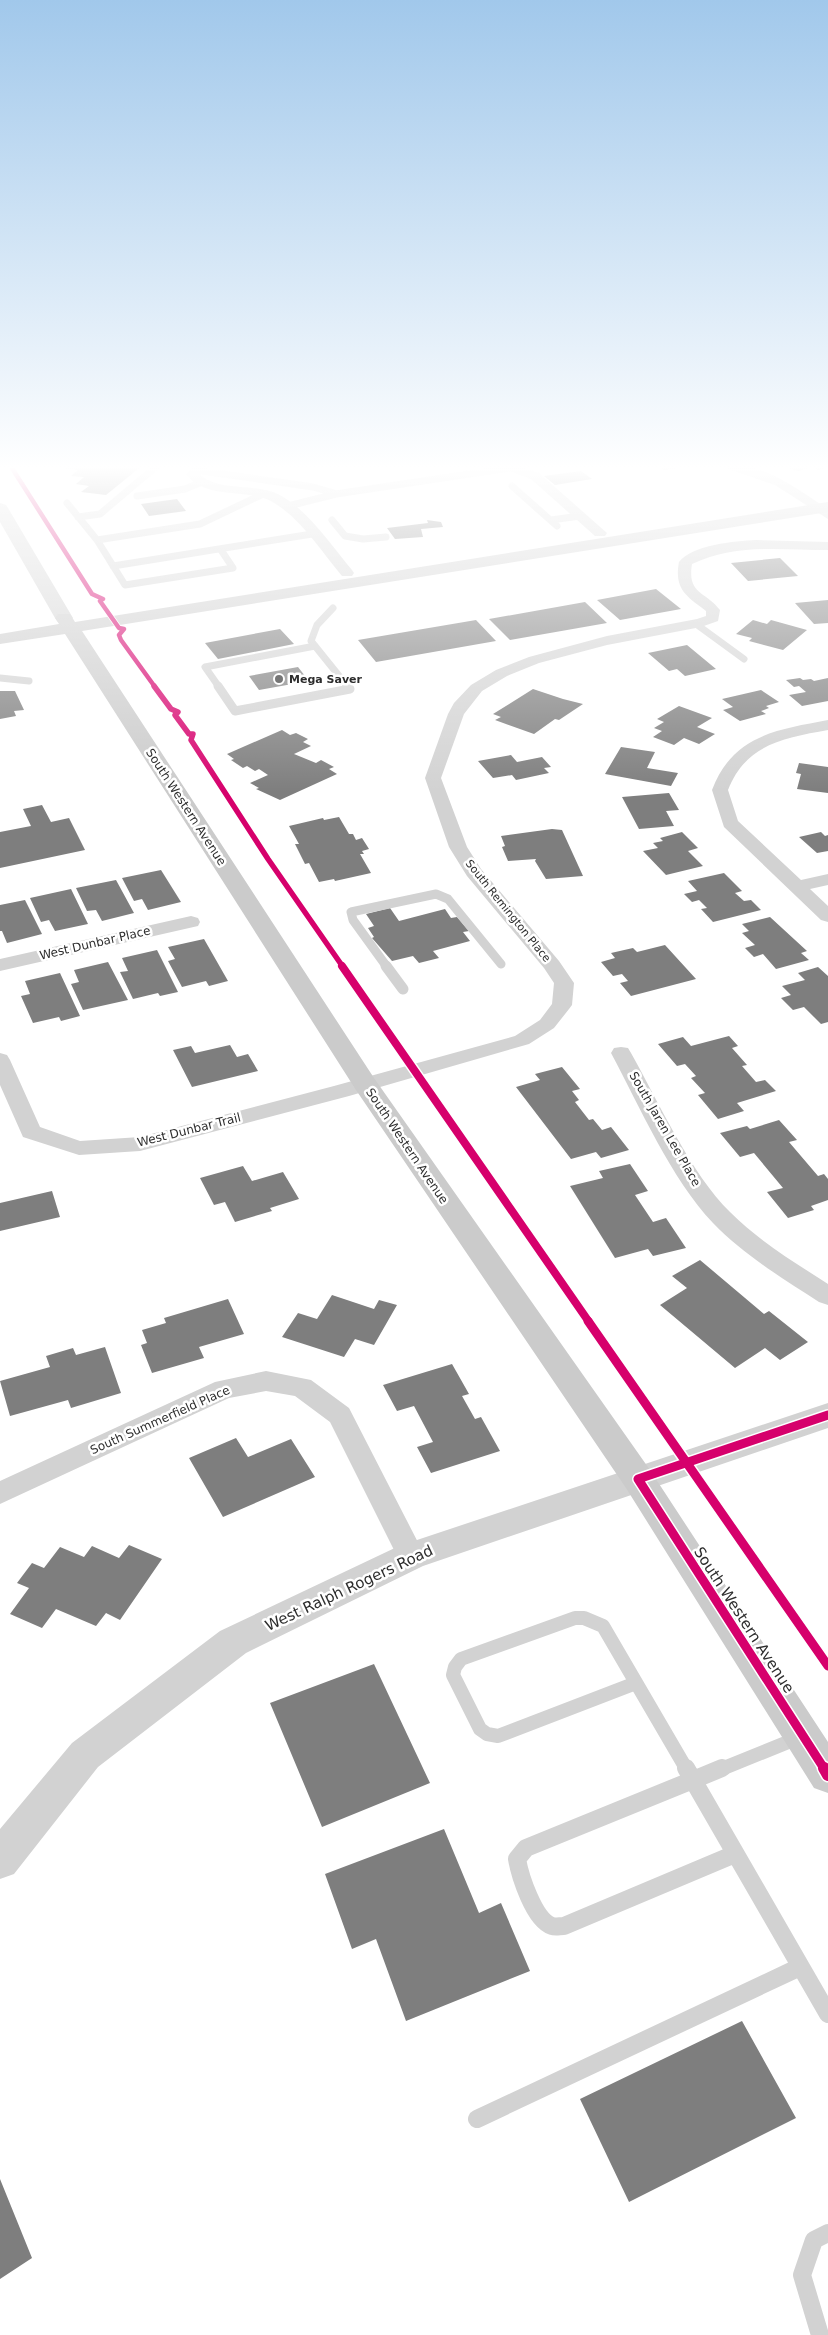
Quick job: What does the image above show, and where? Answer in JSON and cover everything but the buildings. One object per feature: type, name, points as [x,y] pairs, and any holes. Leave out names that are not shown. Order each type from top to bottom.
[{"type":"main road","points":[[0,639],[67,623],[342,574]]},
{"type":"main road","points":[[0,629],[67,623],[374,574]]},
{"type":"main road","name":"South Western Avenue","points":[[67,623],[365,1084],[638,1479],[828,1775]]},
{"type":"street","name":"South Western Avenue","points":[[38,574],[67,623]]},
{"type":"street","name":"South Remington Place","points":[[365,1084],[522,1040],[547,1024],[562,1005],[564,983],[552,965],[473,872],[458,847],[433,778],[460,705],[478,686],[512,667],[551,654],[696,624],[713,618],[713,610],[686,588],[683,574]]},
{"type":"street","points":[[828,725],[783,734],[751,747],[731,766],[720,790],[730,823],[828,916]]},
{"type":"street","points":[[796,887],[828,879]]},
{"type":"street","name":"West Dunbar Place","points":[[0,965],[190,922]]},
{"type":"street","name":"South Jaren Lee Place","points":[[621,1053],[686,1171],[720,1216],[754,1246],[828,1296]]},
{"type":"street","name":"West Dunbar Trail","points":[[0,1060],[31,1132],[79,1148],[140,1144],[365,1084]]},
{"type":"street","name":"South Summerfield Place","points":[[0,1493],[224,1389],[266,1381],[302,1387],[340,1416],[410,1556]]},
{"type":"street","name":"West Ralph Rogers Road","points":[[0,1860],[85,1755],[233,1642],[410,1556],[828,1416]]},
{"type":"lane","points":[[118,574],[125,585],[195,574]]},
{"type":"lane","points":[[315,646],[205,667],[235,711],[350,689],[311,641],[317,625],[333,608]]},
{"type":"lane","points":[[696,624],[744,659]]},
{"type":"lane","points":[[0,678],[29,681]]},
{"type":"lane","points":[[403,989],[353,920],[351,912],[436,894],[448,899],[501,964]]},
{"type":"lane","points":[[636,1683],[498,1736],[487,1734],[480,1729],[453,1676],[455,1667],[461,1659],[575,1618],[584,1618],[603,1626],[828,2014]]},
{"type":"lane","points":[[735,1854],[564,1926],[552,1926],[541,1919],[518,1872],[517,1859],[526,1848],[802,1736]]},
{"type":"lane","points":[[477,2119],[800,1967]]},
{"type":"lane","points":[[820,2335],[802,2275],[814,2240],[828,2233]]},
{"type":"cycle path","points":[[79,574],[92,594],[103,599],[100,601],[119,628],[124,629],[119,635],[121,640],[171,709],[178,712],[175,715],[189,734],[193,734],[191,740],[268,859],[828,1666]]},
{"type":"cycle path","points":[[828,1415],[638,1479],[828,1775]]},
{"type":"place","name":"Mega Saver","points":[[279,679]]}]
